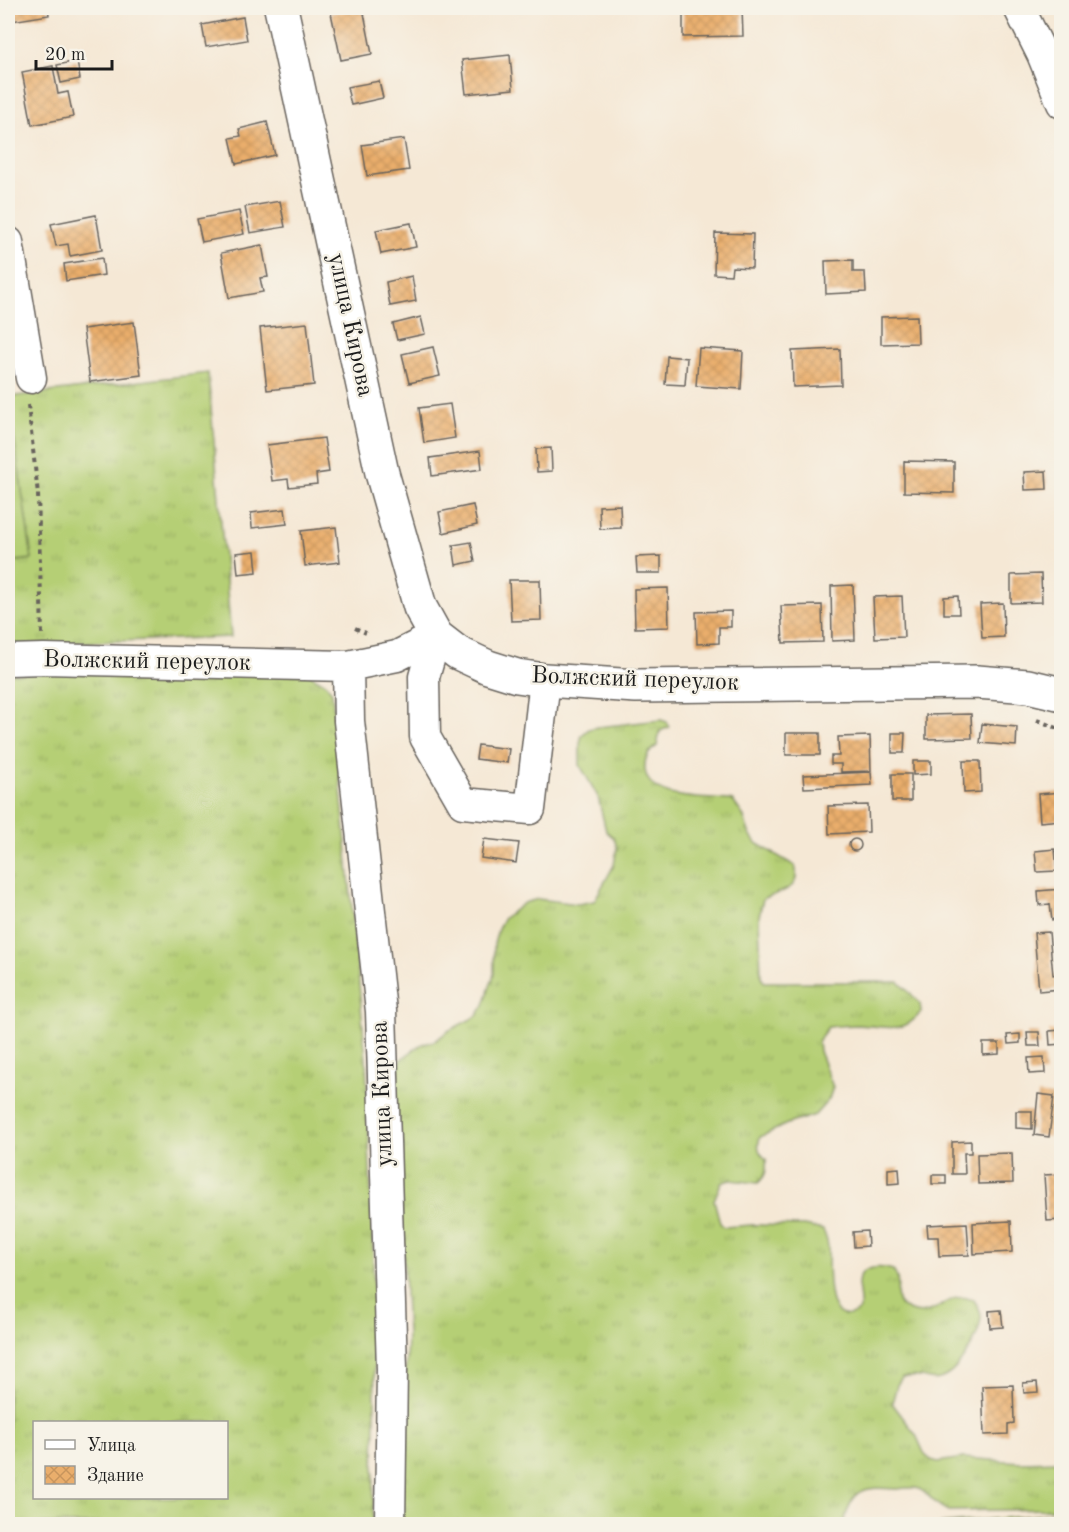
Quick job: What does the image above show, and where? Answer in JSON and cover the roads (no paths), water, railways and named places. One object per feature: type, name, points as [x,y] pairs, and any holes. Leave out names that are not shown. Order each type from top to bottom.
[{"type":"main road","name":"улица Кирова","points":[[281,8],[382,473],[420,607],[436,636]]},
{"type":"main road","name":"Волжский переулок","points":[[436,636],[458,653],[488,667],[517,676],[545,680],[636,686],[977,682],[1029,686],[1062,694]]},
{"type":"street","points":[[1020,8],[1062,102]]},
{"type":"street","points":[[8,242],[31,378]]},
{"type":"street","name":"Волжский переулок","points":[[8,660],[348,666],[397,657],[436,636]]},
{"type":"street","points":[[436,636],[424,676],[425,737],[463,803],[530,809],[545,680]]},
{"type":"street","name":"улица Кирова","points":[[348,666],[349,721],[381,1011],[392,1369],[390,1524]]},
{"type":"railway","points":[[1058,8],[1062,18]]}]
